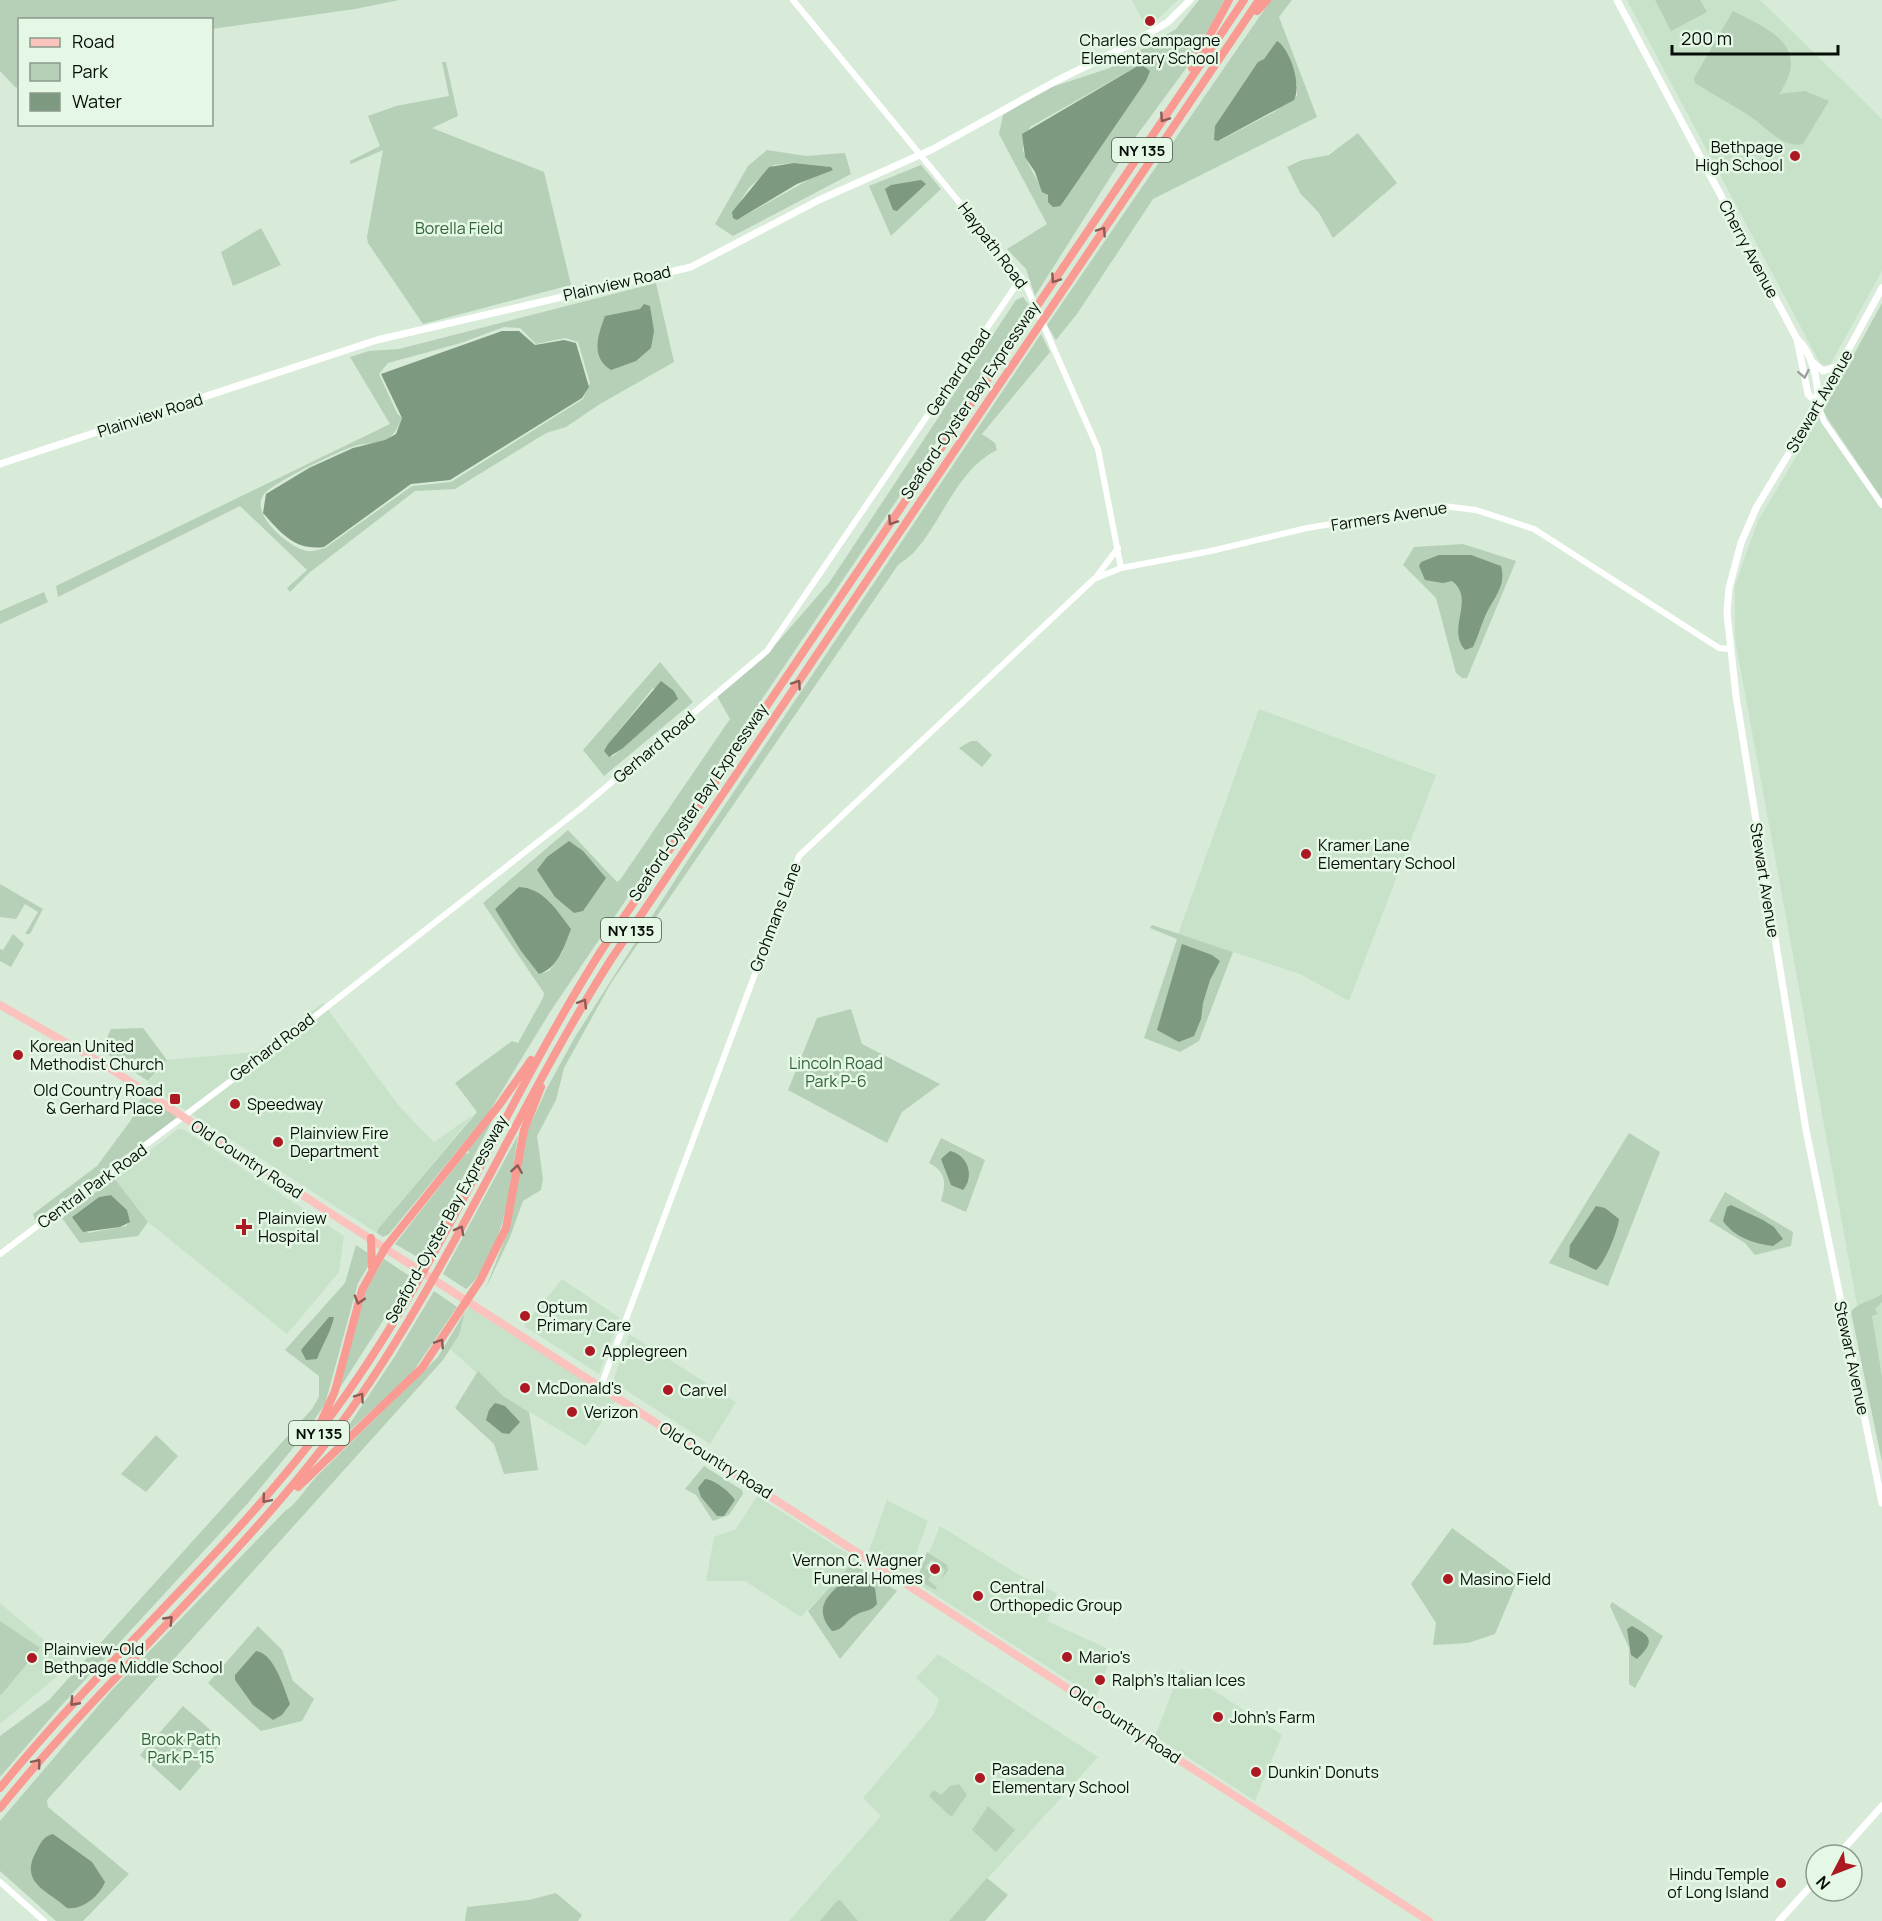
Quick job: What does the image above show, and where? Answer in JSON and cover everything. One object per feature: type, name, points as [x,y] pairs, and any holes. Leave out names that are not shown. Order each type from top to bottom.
[{"type":"highway","points":[[1175,102],[1229,0]]},
{"type":"highway","name":"Seaford-Oyster Bay Expressway","points":[[0,1788],[88,1686],[235,1532],[289,1470],[361,1373],[404,1305],[559,1020],[624,917],[1244,0]]},
{"type":"highway","name":"Seaford-Oyster Bay Expressway","points":[[0,1808],[97,1695],[245,1541],[324,1446],[394,1346],[434,1278],[570,1027],[634,924],[1259,0]]},
{"type":"highway","points":[[1231,41],[1267,0]]},
{"type":"highway","points":[[369,1275],[385,1248],[500,1104],[559,1020]]},
{"type":"highway","points":[[245,1541],[329,1456],[408,1382],[431,1356],[468,1301],[490,1265],[506,1228],[528,1114],[570,1027]]},
{"type":"highway","points":[[289,1470],[330,1405],[358,1303],[374,1264],[371,1238]]},
{"type":"main road","name":"Plainview Road","points":[[0,464],[377,340],[691,267],[819,200],[921,155],[1056,81],[1152,32],[1168,22],[1190,0]]},
{"type":"main road","name":"Cherry Avenue","points":[[1617,0],[1797,339],[1808,394],[1818,405]]},
{"type":"main road","name":"Stewart Avenue","points":[[1882,288],[1818,405],[1765,492],[1744,534],[1729,588],[1730,650],[1806,1130],[1882,1503]]},
{"type":"main road","name":"Cherry Avenue","points":[[1797,339],[1804,345],[1818,383],[1818,405]]},
{"type":"main road","points":[[1810,360],[1823,371],[1840,365]]},
{"type":"main road","name":"Old Country Road","points":[[0,1005],[105,1065],[1429,1921]]},
{"type":"main road","points":[[1849,1843],[1882,1806]]},
{"type":"main road","points":[[1779,1921],[1804,1893]]},
{"type":"street","name":"Haypath Road","points":[[793,0],[1024,281],[1098,449],[1121,568]]},
{"type":"street","name":"Gerhard Road","points":[[183,1117],[580,809],[767,651],[1014,288],[1024,281]]},
{"type":"street","points":[[1818,405],[1824,421],[1882,505]]},
{"type":"street","name":"Farmers Avenue","points":[[1121,568],[1211,551],[1306,528],[1443,506],[1462,506],[1534,529],[1719,648],[1730,650]]},
{"type":"street","points":[[1094,579],[1115,555],[1118,548]]},
{"type":"street","name":"Grohmans Lane","points":[[601,1386],[799,856],[1094,579],[1121,568]]},
{"type":"street","name":"Central Park Road","points":[[0,1254],[183,1117]]},
{"type":"street","points":[[0,1882],[44,1921]]},
{"type":"shaded area","name":"Charles Campagne Elementary School","points":[[1132,0],[1178,0],[1147,29]]},
{"type":"shaded area","name":"Bethpage High School","points":[[1627,0],[1760,0],[1882,119],[1882,271],[1830,365],[1821,365]]},
{"type":"shaded area","points":[[1823,411],[1882,499],[1882,1441],[1735,639],[1735,585],[1758,521]]},
{"type":"shaded area","name":"Kramer Lane Elementary School","points":[[1259,709],[1436,775],[1349,1001],[1300,974],[1178,934]]},
{"type":"shaded area","points":[[323,1003],[399,1106],[434,1142],[474,1114],[377,1233],[146,1085],[167,1060],[255,1052]]},
{"type":"shaded area","name":"Plainview Hospital","points":[[178,1129],[183,1129],[344,1236],[339,1272],[287,1334],[148,1222],[114,1178]]},
{"type":"shaded area","points":[[562,1279],[620,1318],[599,1374],[524,1326]]},
{"type":"shaded area","points":[[471,1303],[616,1400],[586,1446],[503,1396],[450,1349],[459,1335],[465,1312]]},
{"type":"shaded area","points":[[629,1334],[736,1402],[710,1444],[613,1382]]},
{"type":"shaded area","points":[[757,1496],[856,1559],[801,1617],[745,1581],[706,1581],[714,1537],[736,1529]]},
{"type":"shaded area","points":[[887,1500],[928,1521],[908,1576],[869,1551]]},
{"type":"shaded area","points":[[940,1526],[1021,1576],[1057,1593],[1047,1621],[1113,1651],[1096,1698],[917,1583]]},
{"type":"shaded area","name":"Plainview-Old Bethpage Middle School","points":[[0,1603],[72,1664],[0,1724]]},
{"type":"shaded area","name":"Pasadena Elementary School","points":[[938,1654],[1098,1757],[949,1921],[789,1921],[881,1816],[863,1798],[934,1714],[939,1699],[916,1678]]},
{"type":"shaded area","points":[[1181,1669],[1282,1735],[1255,1801],[1155,1736]]},
{"type":"green space","points":[[0,0],[399,0],[355,9],[213,29],[213,18],[18,18],[18,88],[0,71]]},
{"type":"green space","points":[[1199,0],[1224,0],[1195,56],[1137,135],[1035,296],[1026,269],[1007,249],[1047,224],[999,134],[1003,115],[1046,89],[1110,68],[1176,29]],"holes":[[[1141,64],[1146,81],[1064,201],[1050,198],[1039,183],[1024,154],[1024,141],[1030,127]]]},
{"type":"green space","points":[[1271,0],[1292,0],[1279,17],[1317,117],[1153,199],[1077,314],[1056,340],[1047,325]],"holes":[[[1270,51],[1297,84],[1297,96],[1274,112],[1219,141],[1229,106]]]},
{"type":"green space","points":[[1655,0],[1700,0],[1707,12],[1671,31]]},
{"type":"green space","points":[[1733,11],[1773,33],[1789,52],[1791,63],[1788,77],[1779,94],[1805,91],[1829,101],[1803,144],[1796,145],[1782,140],[1751,117],[1695,83],[1694,78]]},
{"type":"green space","name":"Borella Field","points":[[442,62],[446,62],[458,116],[432,128],[544,172],[571,285],[423,324],[368,243],[367,237],[383,150],[351,164],[350,161],[380,146],[368,116],[396,106],[449,96]]},
{"type":"green space","points":[[1358,133],[1397,183],[1333,238],[1319,213],[1300,193],[1287,167],[1302,160],[1329,155]]},
{"type":"green space","points":[[767,150],[806,156],[845,153],[851,174],[733,236],[715,224],[748,166]],"holes":[[[794,163],[831,167],[737,220],[741,200],[749,188],[774,165]]]},
{"type":"green space","points":[[921,165],[941,189],[891,236],[869,186]]},
{"type":"green space","points":[[261,228],[281,265],[233,286],[221,252]]},
{"type":"green space","points":[[656,283],[674,362],[600,404],[566,427],[546,433],[455,489],[415,491],[309,573],[290,592],[287,588],[307,570],[240,506],[58,597],[56,586],[390,424],[350,357],[369,351],[399,349]],"holes":[[[504,327],[520,328],[536,344],[565,338],[578,342],[590,383],[583,399],[451,482],[412,486],[325,548],[314,551],[299,548],[272,528],[261,510],[261,501],[271,488],[335,454],[359,445],[382,441],[394,433],[402,418],[397,413],[379,374],[388,363],[461,343]]]},
{"type":"green space","points":[[1023,297],[1029,305],[550,1012],[489,1112],[389,1234],[383,1237],[377,1233],[477,1112],[455,1083],[512,1041],[518,1043],[543,998],[544,993],[483,903],[568,830],[617,882],[620,880],[730,719],[717,696],[769,652],[829,583],[1016,300]],"holes":[[[495,909],[563,951],[549,971],[539,974]]]},
{"type":"green space","points":[[1882,303],[1882,499],[1823,411]]},
{"type":"green space","points":[[1041,334],[1050,352],[982,434],[995,443],[997,450],[983,458],[972,469],[961,482],[926,538],[898,565],[611,983],[564,1068],[556,1100],[537,1136],[543,1179],[541,1190],[523,1201],[510,1237],[485,1290],[507,1234],[527,1132],[547,1088],[575,1037],[686,863]]},
{"type":"green space","points":[[1463,544],[1516,561],[1467,678],[1462,678],[1456,673],[1436,598],[1403,565],[1414,547]]},
{"type":"green space","points":[[44,592],[48,602],[0,624],[0,611]]},
{"type":"green space","points":[[660,662],[693,702],[604,776],[583,750]],"holes":[[[653,688],[677,700],[612,757],[608,744]]]},
{"type":"green space","points":[[971,741],[977,741],[992,755],[982,767],[959,748]]},
{"type":"green space","points":[[0,884],[43,909],[30,934],[25,934],[38,912],[25,904],[16,919],[0,917]]},
{"type":"green space","points":[[1152,925],[1233,952],[1199,1041],[1180,1052],[1144,1038],[1177,939],[1150,928]]},
{"type":"green space","points":[[13,934],[24,944],[11,967],[0,961],[0,949],[3,950]]},
{"type":"green space","name":"Lincoln Road Park P-6","points":[[851,1009],[862,1044],[940,1084],[902,1112],[887,1143],[788,1090],[817,1018]]},
{"type":"green space","points":[[143,1028],[167,1060],[148,1081],[101,1050],[111,1029]]},
{"type":"green space","points":[[144,1093],[179,1117],[35,1220],[33,1214],[97,1166],[131,1120]]},
{"type":"green space","points":[[493,1119],[421,1259],[395,1244],[465,1154],[470,1153],[467,1149]]},
{"type":"green space","points":[[1629,1133],[1660,1152],[1608,1286],[1549,1263]]},
{"type":"green space","points":[[518,1135],[504,1217],[497,1238],[479,1275],[466,1289],[443,1274]]},
{"type":"green space","points":[[941,1138],[985,1160],[966,1212],[941,1201],[944,1179],[939,1170],[929,1163]]},
{"type":"green space","points":[[114,1178],[148,1222],[138,1236],[80,1243],[62,1218]],"holes":[[[111,1195],[127,1210],[129,1222],[126,1226],[88,1233],[73,1216],[99,1197]]]},
{"type":"green space","points":[[1725,1192],[1793,1232],[1791,1246],[1755,1255],[1745,1243],[1709,1221]]},
{"type":"green space","points":[[356,1245],[368,1253],[370,1263],[358,1283],[325,1404],[306,1432],[248,1503],[60,1707],[0,1777],[0,1736],[49,1700],[312,1409],[319,1397],[319,1376],[285,1350],[345,1283]]},
{"type":"green space","points":[[384,1259],[411,1277],[336,1394],[360,1301]]},
{"type":"green space","points":[[434,1291],[457,1307],[410,1376],[339,1440],[395,1356]]},
{"type":"green space","points":[[1882,1294],[1882,1302],[1875,1309],[1878,1314],[1872,1316],[1882,1377],[1882,1462],[1851,1312],[1857,1306]]},
{"type":"green space","points":[[465,1312],[459,1335],[443,1360],[47,1800],[48,1807],[129,1874],[83,1921],[56,1921],[0,1871],[0,1821],[111,1691],[293,1505],[317,1476],[438,1357]]},
{"type":"green space","points":[[478,1371],[503,1396],[529,1412],[538,1470],[504,1474],[494,1444],[455,1408]]},
{"type":"green space","points":[[156,1435],[178,1456],[146,1492],[121,1474]]},
{"type":"green space","points":[[704,1466],[742,1490],[743,1494],[729,1515],[713,1521],[696,1495],[685,1489]]},
{"type":"green space","points":[[1452,1528],[1519,1577],[1495,1634],[1468,1643],[1433,1645],[1436,1623],[1411,1584]]},
{"type":"green space","points":[[927,1552],[947,1565],[948,1570],[941,1580],[945,1570],[931,1560],[925,1568],[932,1574],[928,1580],[937,1587],[935,1590],[917,1579]]},
{"type":"green space","points":[[852,1563],[897,1591],[840,1659],[808,1611]]},
{"type":"green space","points":[[1612,1602],[1663,1636],[1635,1688],[1629,1684],[1629,1648],[1610,1606]]},
{"type":"green space","points":[[0,1621],[40,1648],[1,1695],[0,1694]]},
{"type":"green space","points":[[258,1626],[282,1650],[293,1681],[314,1699],[302,1721],[261,1731],[208,1683]]},
{"type":"green space","name":"Brook Path Park P-15","points":[[183,1706],[223,1741],[180,1791],[140,1755]]},
{"type":"green space","points":[[959,1784],[967,1795],[952,1816],[929,1796],[934,1790],[941,1795],[950,1786]]},
{"type":"green space","points":[[988,1806],[1015,1830],[996,1852],[972,1830]]},
{"type":"green space","points":[[987,1878],[1008,1895],[985,1921],[949,1921]]},
{"type":"green space","points":[[556,1893],[582,1915],[578,1921],[465,1921],[467,1907],[529,1900]]},
{"type":"green space","points":[[840,1900],[858,1921],[820,1921],[837,1901]]},
{"type":"water","points":[[1277,41],[1286,51],[1296,77],[1294,100],[1218,141],[1214,140],[1215,126],[1258,62],[1264,59]]},
{"type":"water","points":[[1141,64],[1150,71],[1146,81],[1064,201],[1060,206],[1053,207],[1048,202],[1048,195],[1042,192],[1035,172],[1025,157],[1022,134]]},
{"type":"water","points":[[794,163],[831,167],[833,170],[797,184],[737,220],[733,218],[732,212],[769,167]]},
{"type":"water","points":[[921,180],[926,184],[897,211],[893,210],[885,189],[891,185]]},
{"type":"water","points":[[644,304],[650,306],[654,331],[651,348],[636,361],[611,370],[604,365],[598,352],[598,338],[605,316],[640,309]]},
{"type":"water","points":[[502,331],[519,331],[535,345],[564,340],[576,343],[589,387],[582,398],[450,480],[411,484],[324,547],[305,546],[289,539],[263,513],[266,494],[309,468],[353,448],[385,440],[396,434],[402,418],[381,374]]},
{"type":"water","points":[[1439,555],[1471,555],[1501,566],[1502,581],[1497,594],[1473,647],[1465,650],[1458,632],[1462,605],[1459,588],[1452,581],[1443,583],[1425,580],[1419,566],[1421,562]]},
{"type":"water","points":[[661,681],[674,691],[678,699],[623,748],[609,757],[604,751],[608,744]]},
{"type":"water","points":[[569,841],[583,851],[606,878],[583,911],[574,913],[555,897],[537,870],[547,857]]},
{"type":"water","points":[[519,887],[536,891],[543,896],[571,929],[556,962],[539,974],[521,951],[495,909]]},
{"type":"water","points":[[1182,944],[1212,955],[1220,961],[1210,980],[1201,1019],[1194,1036],[1179,1042],[1157,1030]]},
{"type":"water","points":[[950,1151],[961,1157],[968,1167],[969,1179],[963,1190],[951,1185],[941,1159]]},
{"type":"water","points":[[111,1195],[127,1210],[130,1222],[120,1227],[83,1232],[72,1217],[99,1197]]},
{"type":"water","points":[[1731,1205],[1774,1227],[1783,1239],[1773,1246],[1759,1244],[1739,1235],[1723,1221],[1727,1207]]},
{"type":"water","points":[[1596,1206],[1605,1208],[1619,1219],[1610,1246],[1596,1270],[1569,1257],[1570,1245]]},
{"type":"water","points":[[329,1317],[334,1317],[317,1359],[306,1360],[301,1350]]},
{"type":"water","points":[[495,1403],[505,1406],[520,1422],[509,1434],[502,1433],[486,1420],[489,1410]]},
{"type":"water","points":[[705,1479],[722,1487],[735,1500],[724,1516],[717,1516],[701,1497],[698,1488]]},
{"type":"water","points":[[855,1573],[875,1588],[877,1604],[852,1617],[840,1629],[832,1631],[823,1613],[824,1605],[832,1592]]},
{"type":"water","points":[[1632,1626],[1644,1633],[1649,1640],[1637,1659],[1631,1655],[1627,1629]]},
{"type":"water","points":[[256,1651],[262,1653],[273,1664],[290,1704],[282,1715],[273,1720],[253,1705],[235,1680],[235,1675]]},
{"type":"water","points":[[53,1834],[92,1862],[105,1882],[94,1897],[84,1905],[67,1908],[37,1885],[33,1878],[32,1861],[37,1850],[45,1838]]},
{"type":"place","name":"Charles Campagne Elementary School","points":[[1150,21]]},
{"type":"place","name":"Bethpage High School","points":[[1795,156]]},
{"type":"place","name":"Kramer Lane Elementary School","points":[[1306,854]]},
{"type":"place","name":"Korean United Methodist Church","points":[[18,1055]]},
{"type":"place","name":"Old Country Road & Gerhard Place","points":[[175,1099]]},
{"type":"place","name":"Speedway","points":[[235,1104]]},
{"type":"place","name":"Plainview Fire Department","points":[[278,1142]]},
{"type":"place","name":"Plainview Hospital","points":[[244,1227]]},
{"type":"place","name":"Optum Primary Care","points":[[525,1316]]},
{"type":"place","name":"Applegreen","points":[[590,1351]]},
{"type":"place","name":"McDonald's","points":[[525,1388]]},
{"type":"place","name":"Carvel","points":[[668,1390]]},
{"type":"place","name":"Verizon","points":[[572,1412]]},
{"type":"place","name":"Vernon C. Wagner Funeral Homes","points":[[935,1569]]},
{"type":"place","name":"Masino Field","points":[[1448,1579]]},
{"type":"place","name":"Central Orthopedic Group","points":[[978,1596]]},
{"type":"place","name":"Mario's","points":[[1067,1657]]},
{"type":"place","name":"Plainview-Old Bethpage Middle School","points":[[32,1658]]},
{"type":"place","name":"Ralph's Italian Ices","points":[[1100,1680]]},
{"type":"place","name":"John's Farm","points":[[1218,1717]]},
{"type":"place","name":"Dunkin' Donuts","points":[[1256,1772]]},
{"type":"place","name":"Pasadena Elementary School","points":[[980,1778]]},
{"type":"place","name":"Hindu Temple of Long Island","points":[[1781,1883]]}]
